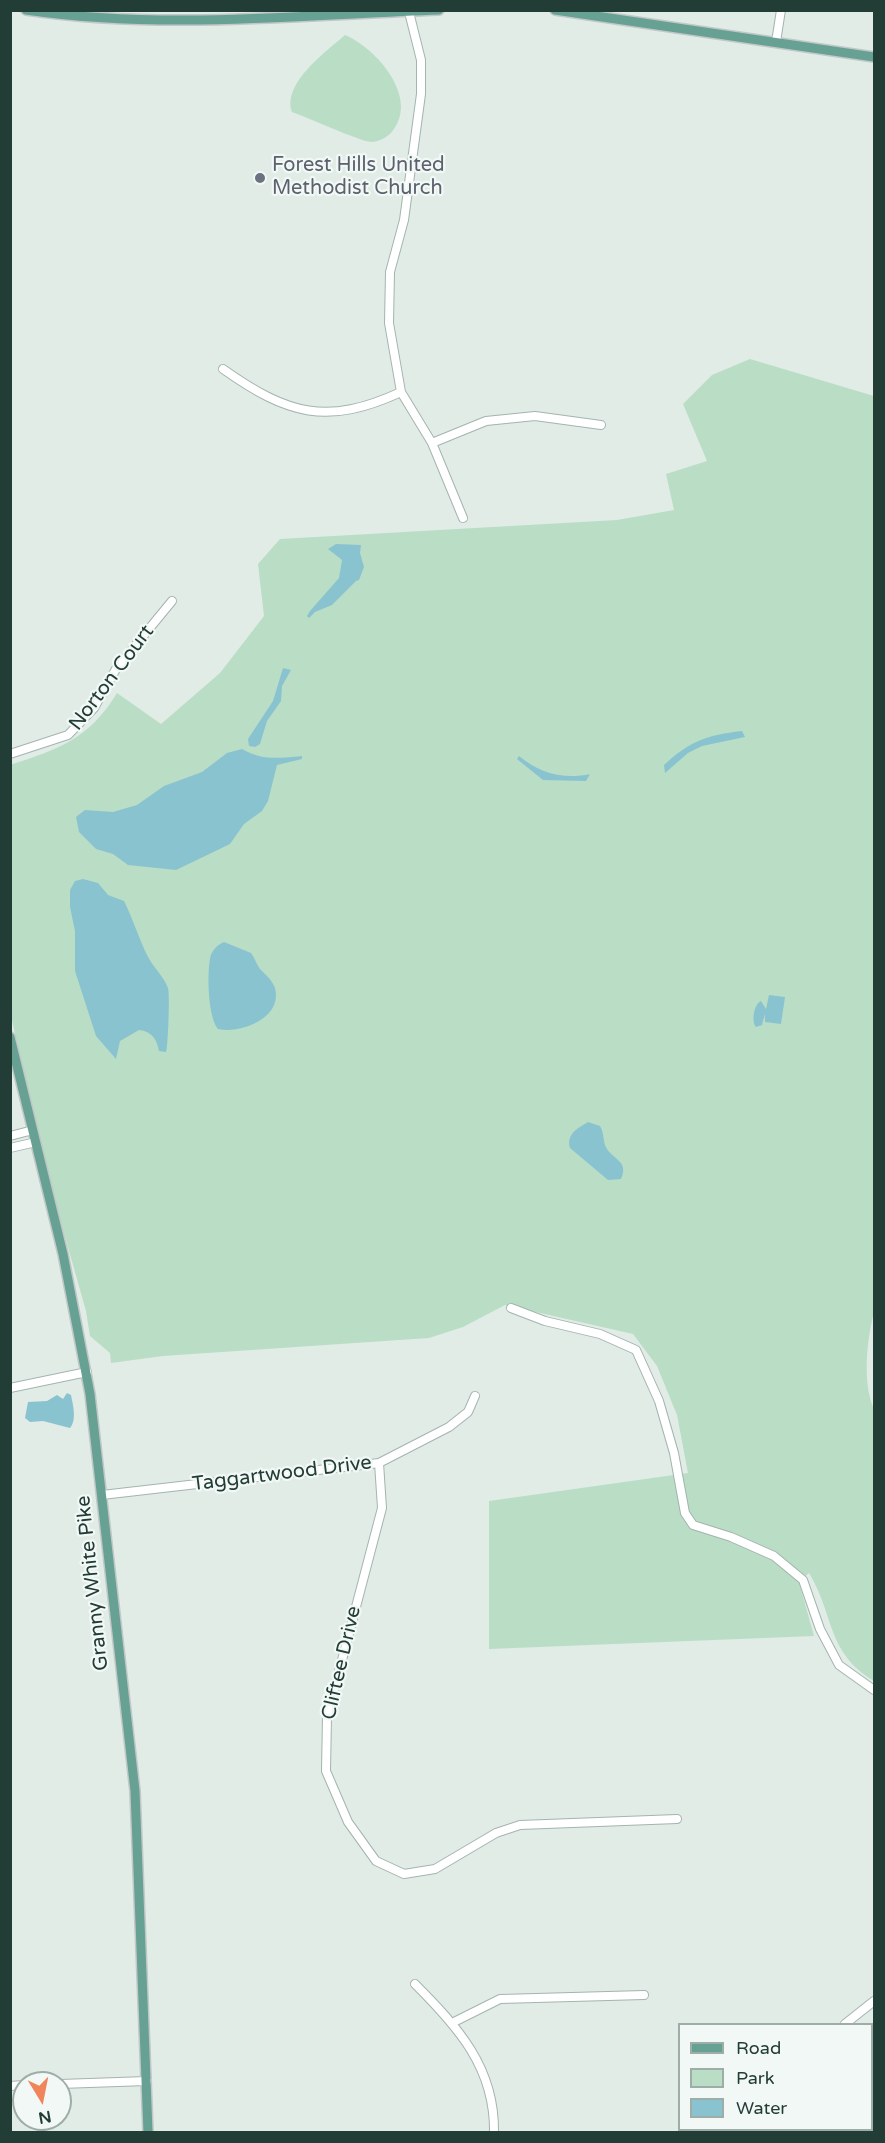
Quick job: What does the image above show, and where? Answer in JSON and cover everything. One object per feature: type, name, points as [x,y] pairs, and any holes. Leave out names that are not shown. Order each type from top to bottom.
[{"type":"main road","points":[[26,10],[241,18],[439,10]]},
{"type":"main road","points":[[555,10],[874,57]]},
{"type":"main road","name":"Granny White Pike","points":[[10,1037],[63,1254],[87,1372],[135,1791],[148,2133]]},
{"type":"street","points":[[776,42],[781,10]]},
{"type":"street","points":[[410,12],[421,60],[422,94],[404,220],[390,272],[389,323],[401,392],[432,443],[463,518]]},
{"type":"street","points":[[223,369],[253,391],[287,407],[331,413],[370,406],[401,392]]},
{"type":"street","points":[[432,443],[486,421],[535,416],[601,425]]},
{"type":"street","name":"Norton Court","points":[[10,754],[68,735],[94,708],[116,669],[172,601]]},
{"type":"street","points":[[10,1136],[33,1130]]},
{"type":"street","points":[[10,1148],[36,1142]]},
{"type":"street","points":[[511,1308],[545,1321],[600,1334],[636,1350],[659,1401],[674,1453],[685,1513],[693,1525],[731,1537],[774,1556],[803,1580],[820,1629],[839,1665],[874,1690]]},
{"type":"street","points":[[10,1388],[87,1372]]},
{"type":"street","name":"Taggartwood Drive","points":[[102,1495],[379,1463],[449,1427],[468,1413],[475,1396]]},
{"type":"street","name":"Cliftee Drive","points":[[379,1463],[382,1508],[327,1717],[326,1749],[326,1770],[348,1822],[376,1861],[404,1874],[435,1869],[496,1833],[520,1825],[677,1819]]},
{"type":"street","points":[[415,1984],[454,2022],[488,2082],[494,2133]]},
{"type":"street","points":[[454,2022],[500,1999],[644,1995]]},
{"type":"street","points":[[847,2023],[874,2001]]},
{"type":"street","points":[[72,2084],[147,2081]]},
{"type":"green space","points":[[345,35],[357,41],[380,62],[390,74],[397,88],[401,102],[400,116],[392,132],[377,141],[371,142],[356,138],[292,112],[291,101],[300,79]]},
{"type":"green space","points":[[750,359],[874,396],[874,1312],[869,1335],[867,1374],[874,1409],[874,1681],[858,1670],[839,1645],[809,1573],[799,1582],[814,1636],[489,1649],[489,1501],[688,1473],[677,1415],[657,1366],[633,1334],[505,1305],[463,1327],[429,1338],[163,1356],[111,1363],[110,1353],[90,1336],[86,1311],[47,1173],[11,1016],[10,765],[58,747],[84,732],[106,709],[117,693],[161,724],[220,673],[264,616],[258,564],[280,539],[617,520],[674,510],[666,474],[707,461],[683,404],[712,375]]},
{"type":"water","points":[[336,544],[361,545],[360,553],[364,567],[359,580],[332,605],[315,612],[309,618],[307,616],[310,611],[339,578],[342,560],[328,549]]},
{"type":"water","points":[[283,668],[291,670],[282,686],[281,701],[267,721],[260,744],[255,747],[249,746],[248,739],[273,701]]},
{"type":"water","points":[[742,731],[745,737],[702,746],[688,753],[665,773],[664,765],[682,750],[700,740]]},
{"type":"water","points":[[242,749],[264,757],[302,756],[302,759],[277,765],[268,801],[262,811],[244,824],[230,844],[176,870],[128,865],[113,854],[96,849],[79,832],[76,817],[85,810],[113,812],[137,805],[164,786],[202,772],[227,753]]},
{"type":"water","points":[[519,756],[535,767],[552,774],[580,776],[590,774],[586,781],[543,780],[517,759]]},
{"type":"water","points":[[83,879],[98,883],[108,895],[124,901],[148,957],[168,988],[166,1052],[159,1051],[151,1034],[139,1030],[120,1041],[116,1059],[96,1036],[75,971],[75,931],[70,907],[70,890],[75,881]]},
{"type":"water","points":[[224,942],[251,953],[275,988],[276,999],[267,1015],[258,1022],[238,1029],[218,1029],[210,1006],[211,956],[215,949]]},
{"type":"water","points":[[769,995],[785,997],[781,1024],[765,1022],[765,1014],[762,1025],[756,1027],[754,1024],[755,1009],[761,1001],[766,1009]]},
{"type":"water","points":[[588,1122],[600,1126],[607,1150],[623,1168],[621,1179],[608,1180],[570,1148],[571,1135]]},
{"type":"water","points":[[67,1393],[71,1395],[74,1412],[70,1428],[43,1421],[30,1422],[25,1418],[28,1402],[47,1401],[57,1395],[63,1399]]},
{"type":"place","name":"Forest Hills United Methodist Church","points":[[260,178]]}]
